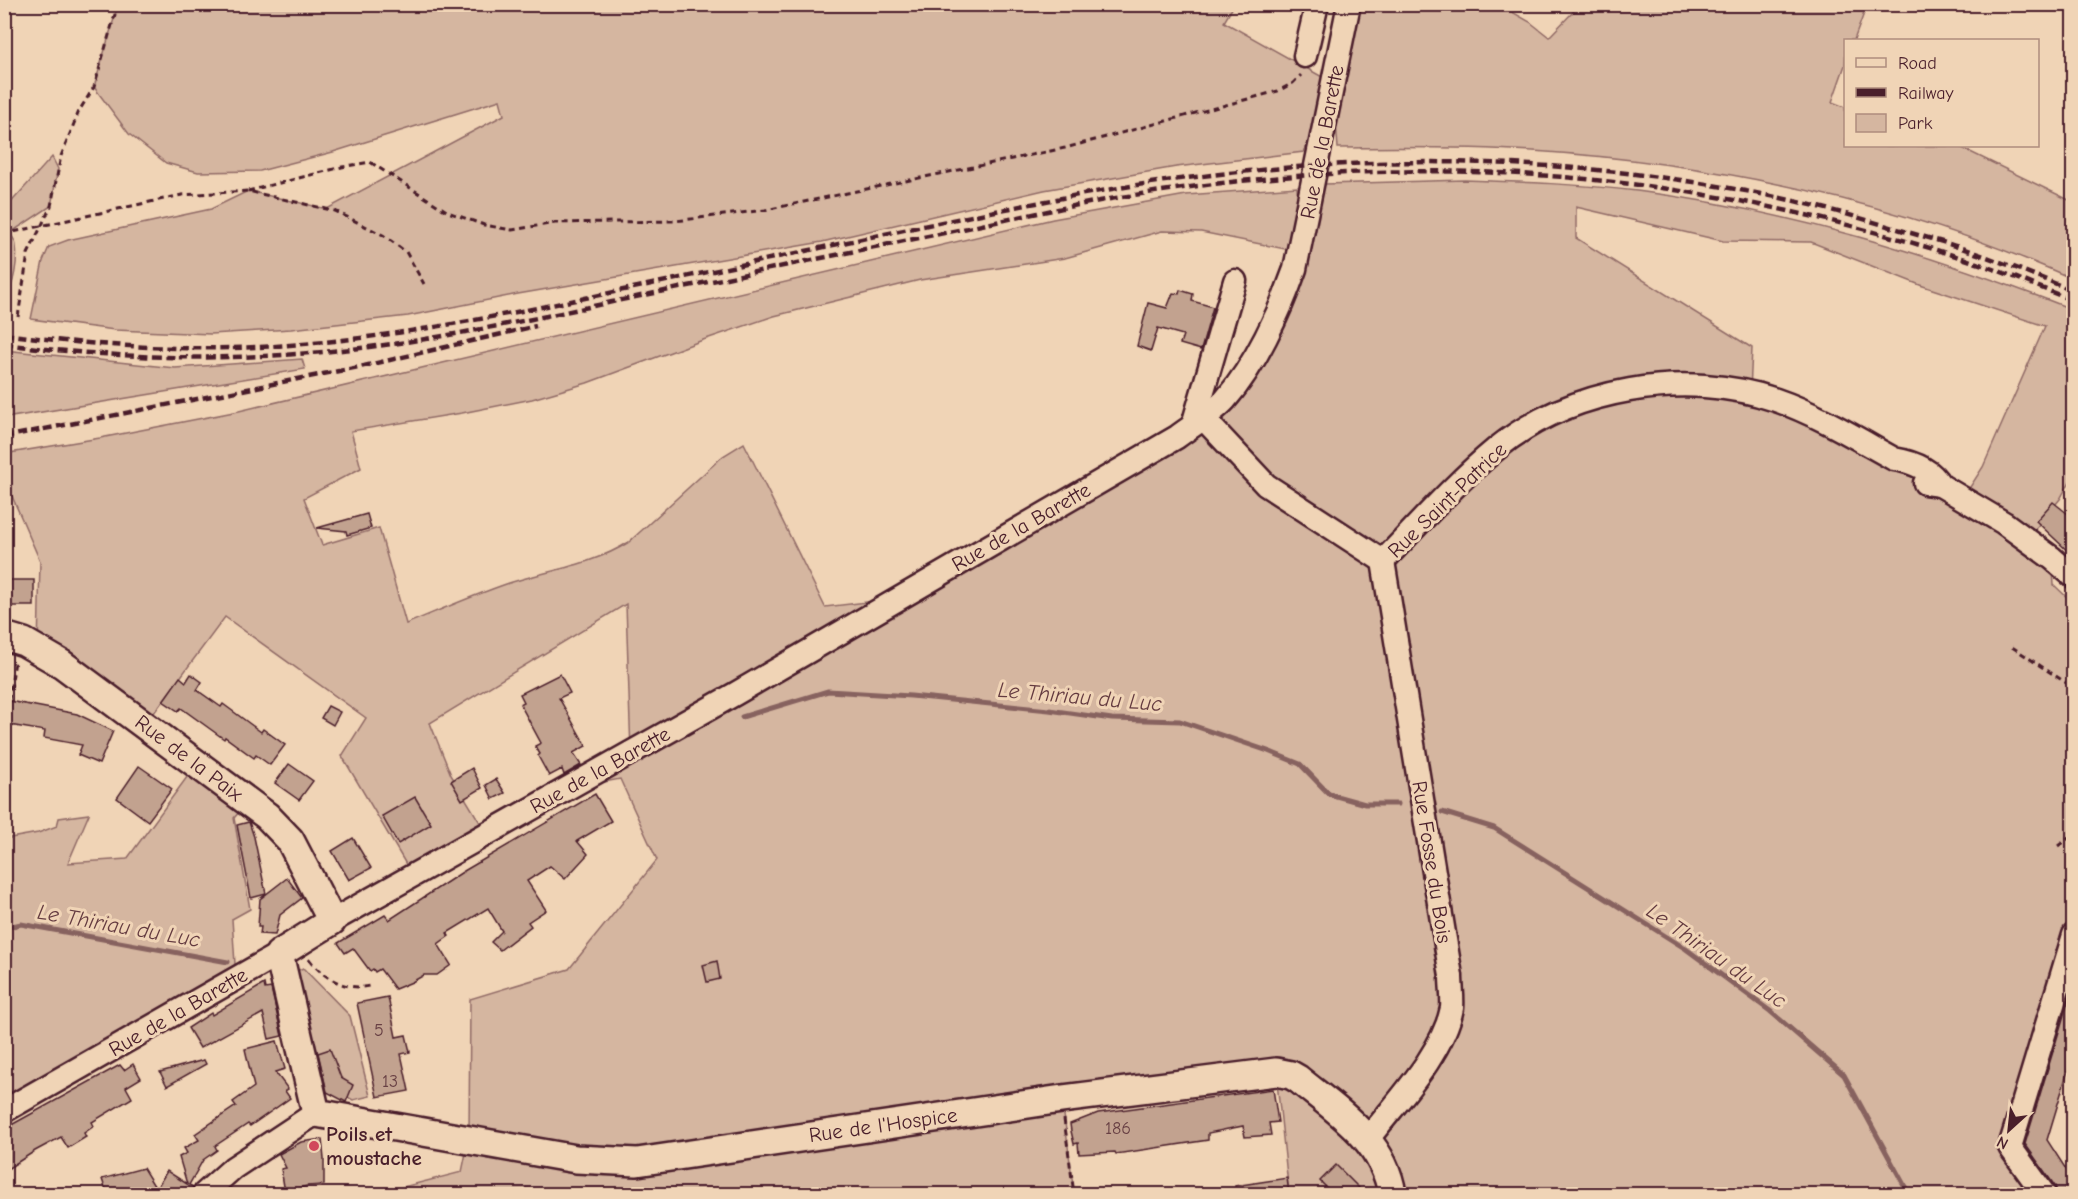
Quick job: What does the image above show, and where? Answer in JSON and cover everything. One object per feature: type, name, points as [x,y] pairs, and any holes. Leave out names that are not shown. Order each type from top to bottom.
[{"type":"main road","name":"Rue de la Paix","points":[[11,638],[38,649],[62,664],[267,816],[290,840],[332,921]]},
{"type":"main road","name":"Rue de la Barette","points":[[288,949],[332,921]]},
{"type":"main road","points":[[288,949],[316,1113]]},
{"type":"main road","name":"Rue de l'Hospice","points":[[316,1113],[576,1159],[637,1162],[1062,1098],[1276,1072],[1298,1079],[1368,1139],[1385,1170],[1392,1194]]},
{"type":"street","points":[[1305,56],[1317,4]]},
{"type":"street","name":"Rue de la Barette","points":[[332,921],[735,694],[1177,437],[1225,400],[1266,337],[1289,288],[1300,252],[1349,4]]},
{"type":"street","points":[[1199,422],[1235,281]]},
{"type":"street","name":"Rue Saint-Patrice","points":[[1199,422],[1266,486],[1383,561],[1448,493],[1497,448],[1557,412],[1609,393],[1654,387],[1688,385],[1749,392],[1800,409],[1894,459],[1905,473],[1929,484],[1940,485],[2004,523],[2052,558],[2073,577]]},
{"type":"street","name":"Rue Fosse du Bois","points":[[1368,1139],[1433,1054],[1445,1033],[1452,1006],[1451,976],[1383,561]]},
{"type":"street","points":[[2044,1194],[2010,1147],[2073,935]]},
{"type":"street","name":"Rue de la Barette","points":[[4,1111],[288,949]]},
{"type":"street","points":[[204,1194],[232,1168],[316,1113]]},
{"type":"path","points":[[18,317],[28,254],[44,225],[51,206],[61,156],[79,111],[94,87],[118,4]]},
{"type":"path","points":[[4,234],[182,195],[248,191],[370,162],[448,212],[484,225],[512,230],[555,224],[675,220],[765,210],[1065,148],[1278,92],[1301,75],[1305,56]]},
{"type":"path","points":[[248,191],[335,211],[384,235],[406,252],[424,284]]},
{"type":"path","points":[[4,731],[11,638]]},
{"type":"path","points":[[2012,647],[2073,688]]},
{"type":"path","points":[[2066,684],[2072,674],[2072,663],[2067,657]]},
{"type":"path","points":[[2058,846],[2073,834]]},
{"type":"path","points":[[288,949],[328,977],[356,989],[369,986]]},
{"type":"path","points":[[1062,1098],[1074,1194]]},
{"type":"green space","points":[[118,5],[1234,5],[1224,22],[1333,83],[1349,5],[1500,5],[1530,22],[1549,37],[1574,11],[1564,5],[1867,5],[1854,39],[1844,39],[1844,68],[1832,102],[1844,107],[1844,147],[1960,147],[2073,202],[2073,279],[2009,252],[1876,208],[1741,177],[1672,165],[1533,151],[1338,148],[1333,84],[1304,152],[1176,167],[1044,190],[822,242],[518,294],[408,316],[291,329],[211,334],[115,330],[31,319],[43,261],[49,247],[68,240],[211,209],[248,191],[327,209],[504,115],[500,100],[333,152],[260,171],[198,172],[166,163],[129,134],[94,87]]},
{"type":"green space","points":[[52,157],[58,169],[51,206],[10,233],[16,244],[15,273],[5,297],[5,209]]},
{"type":"green space","points":[[1465,180],[1572,185],[1693,199],[1804,222],[1859,237],[1967,271],[2074,310],[2073,476],[2060,499],[2026,540],[2052,558],[2054,585],[2074,604],[2073,935],[2010,1147],[2044,1194],[1289,1194],[1276,1073],[1062,1099],[1074,1194],[574,1194],[526,1188],[527,1194],[376,1194],[462,1172],[469,1139],[470,999],[569,969],[657,860],[620,779],[567,789],[631,753],[626,604],[430,723],[451,775],[487,834],[407,866],[342,756],[366,718],[225,617],[145,725],[38,649],[40,561],[5,480],[4,454],[239,411],[1053,219],[1186,195],[1297,187],[1300,250],[1325,184]],"holes":[[[1576,207],[1723,241],[1811,242],[1920,285],[2045,326],[1983,467],[1963,498],[1750,392],[1752,348],[1576,238]],[[1162,231],[1201,232],[1300,252],[1225,400],[901,598],[825,607],[744,443],[723,456],[629,542],[615,550],[586,562],[524,578],[406,624],[379,528],[322,545],[304,498],[361,468],[351,431],[532,399],[587,383],[774,316],[920,280],[1065,258]]]},
{"type":"green space","points":[[4,350],[175,368],[302,359],[305,369],[5,418]]},
{"type":"green space","points":[[190,773],[241,810],[234,818],[250,909],[232,919],[236,979],[5,1111],[5,839],[38,833],[57,826],[59,818],[89,814],[68,863],[127,859]]},
{"type":"green space","points":[[303,968],[350,1016],[370,1096],[353,1100],[327,1086],[295,972]]},
{"type":"building","points":[[1180,290],[1193,294],[1192,301],[1213,307],[1201,350],[1180,344],[1183,335],[1158,328],[1151,351],[1137,346],[1148,303],[1167,308],[1173,293],[1179,294]]},
{"type":"building","points":[[2053,502],[2073,518],[2073,556],[2036,521]]},
{"type":"building","points":[[367,514],[371,528],[347,535],[346,531],[317,528]]},
{"type":"building","points":[[6,580],[34,580],[34,606],[6,606]]},
{"type":"building","points":[[191,674],[202,682],[197,690],[221,707],[223,704],[261,732],[263,729],[285,745],[270,765],[256,755],[254,758],[225,737],[224,739],[181,708],[178,711],[163,701],[180,677],[186,682]]},
{"type":"building","points":[[560,674],[570,693],[559,698],[586,746],[573,753],[581,765],[564,775],[562,769],[549,776],[538,756],[540,754],[535,746],[541,743],[520,704],[524,702],[520,694]]},
{"type":"building","points":[[4,700],[77,714],[113,731],[99,764],[78,755],[82,745],[44,738],[45,731],[4,724]]},
{"type":"building","points":[[328,706],[340,712],[333,725],[321,718]]},
{"type":"building","points":[[289,764],[313,781],[299,800],[275,783]]},
{"type":"building","points":[[139,766],[172,789],[148,821],[117,798]]},
{"type":"building","points":[[472,768],[482,788],[462,800],[451,781]]},
{"type":"building","points":[[496,779],[505,793],[493,799],[486,785]]},
{"type":"building","points":[[595,794],[611,821],[577,841],[588,854],[565,879],[550,866],[527,881],[546,910],[528,922],[531,926],[500,950],[491,942],[502,931],[488,908],[447,933],[449,936],[438,944],[451,965],[437,975],[424,975],[395,989],[380,969],[375,972],[373,969],[370,971],[353,948],[345,953],[338,943],[385,915],[389,920],[464,871]]},
{"type":"building","points":[[415,797],[431,824],[398,844],[382,816]]},
{"type":"building","points":[[249,822],[266,894],[251,898],[237,825]]},
{"type":"building","points":[[353,838],[371,868],[349,880],[332,851]]},
{"type":"building","points":[[287,878],[302,898],[280,915],[275,935],[260,934],[261,927],[258,927],[260,899]]},
{"type":"building","points":[[717,961],[720,979],[707,982],[703,965]]},
{"type":"building","points":[[264,984],[265,989],[271,988],[282,1036],[269,1039],[263,1013],[200,1048],[188,1028]]},
{"type":"building","points":[[2071,992],[2073,992],[2073,1054],[2047,1140],[2073,1180],[2073,1194],[2058,1194],[2055,1186],[2025,1144]]},
{"type":"building","points":[[388,997],[396,1037],[406,1035],[410,1052],[401,1054],[409,1091],[377,1097],[357,1003]]},
{"type":"building","points":[[277,1041],[285,1069],[275,1072],[288,1089],[285,1091],[290,1098],[250,1126],[248,1124],[215,1146],[217,1150],[203,1160],[189,1185],[193,1187],[191,1194],[113,1194],[105,1188],[102,1179],[143,1168],[156,1189],[167,1171],[187,1184],[179,1157],[187,1153],[184,1148],[199,1140],[195,1134],[236,1106],[233,1102],[254,1087],[245,1049]]},
{"type":"building","points":[[330,1049],[341,1078],[353,1085],[346,1102],[327,1092],[318,1053]]},
{"type":"building","points":[[204,1060],[206,1064],[167,1086],[160,1072]]},
{"type":"building","points":[[133,1064],[141,1078],[126,1087],[132,1098],[92,1122],[94,1126],[84,1133],[86,1137],[68,1148],[61,1137],[4,1171],[4,1129],[120,1065],[124,1070]]},
{"type":"building","points":[[1273,1089],[1278,1122],[1269,1123],[1271,1135],[1245,1137],[1243,1126],[1208,1133],[1208,1140],[1116,1154],[1115,1152],[1079,1154],[1078,1143],[1074,1144],[1070,1124],[1098,1113]]},
{"type":"building","points":[[322,1139],[324,1185],[307,1186],[285,1192],[281,1169],[286,1168],[279,1154],[301,1142]]},
{"type":"building","points":[[1336,1165],[1365,1194],[1333,1194],[1320,1181]]},
{"type":"building","points":[[1287,1178],[1289,1194],[1236,1194],[1235,1186]]},
{"type":"waterway","name":"Le Thiriau du Luc","points":[[742,717],[828,691],[911,696],[1112,719],[1180,721],[1300,764],[1329,794],[1365,804],[1398,804]]},
{"type":"waterway","name":"Le Thiriau du Luc","points":[[1442,812],[1494,828],[1686,949],[1770,1011],[1844,1075],[1909,1194]]},
{"type":"waterway","name":"Le Thiriau du Luc","points":[[4,928],[21,924],[228,962]]},
{"type":"railway","points":[[4,334],[162,348],[258,347],[353,339],[447,325],[540,307],[1078,195],[1164,181],[1251,171],[1338,164],[1425,162],[1512,164],[1598,170],[1685,181],[1771,196],[1805,203],[1949,244],[2074,291]]},
{"type":"railway","points":[[4,344],[88,353],[173,357],[300,354],[376,346],[511,323],[1107,200],[1265,179],[1367,172],[1468,172],[1568,177],[1667,189],[1766,206],[1865,230],[1965,259],[2074,301]]},
{"type":"railway","points":[[4,437],[364,366],[536,326]]},
{"type":"place","name":"Poils et moustache","points":[[314,1146]]}]
